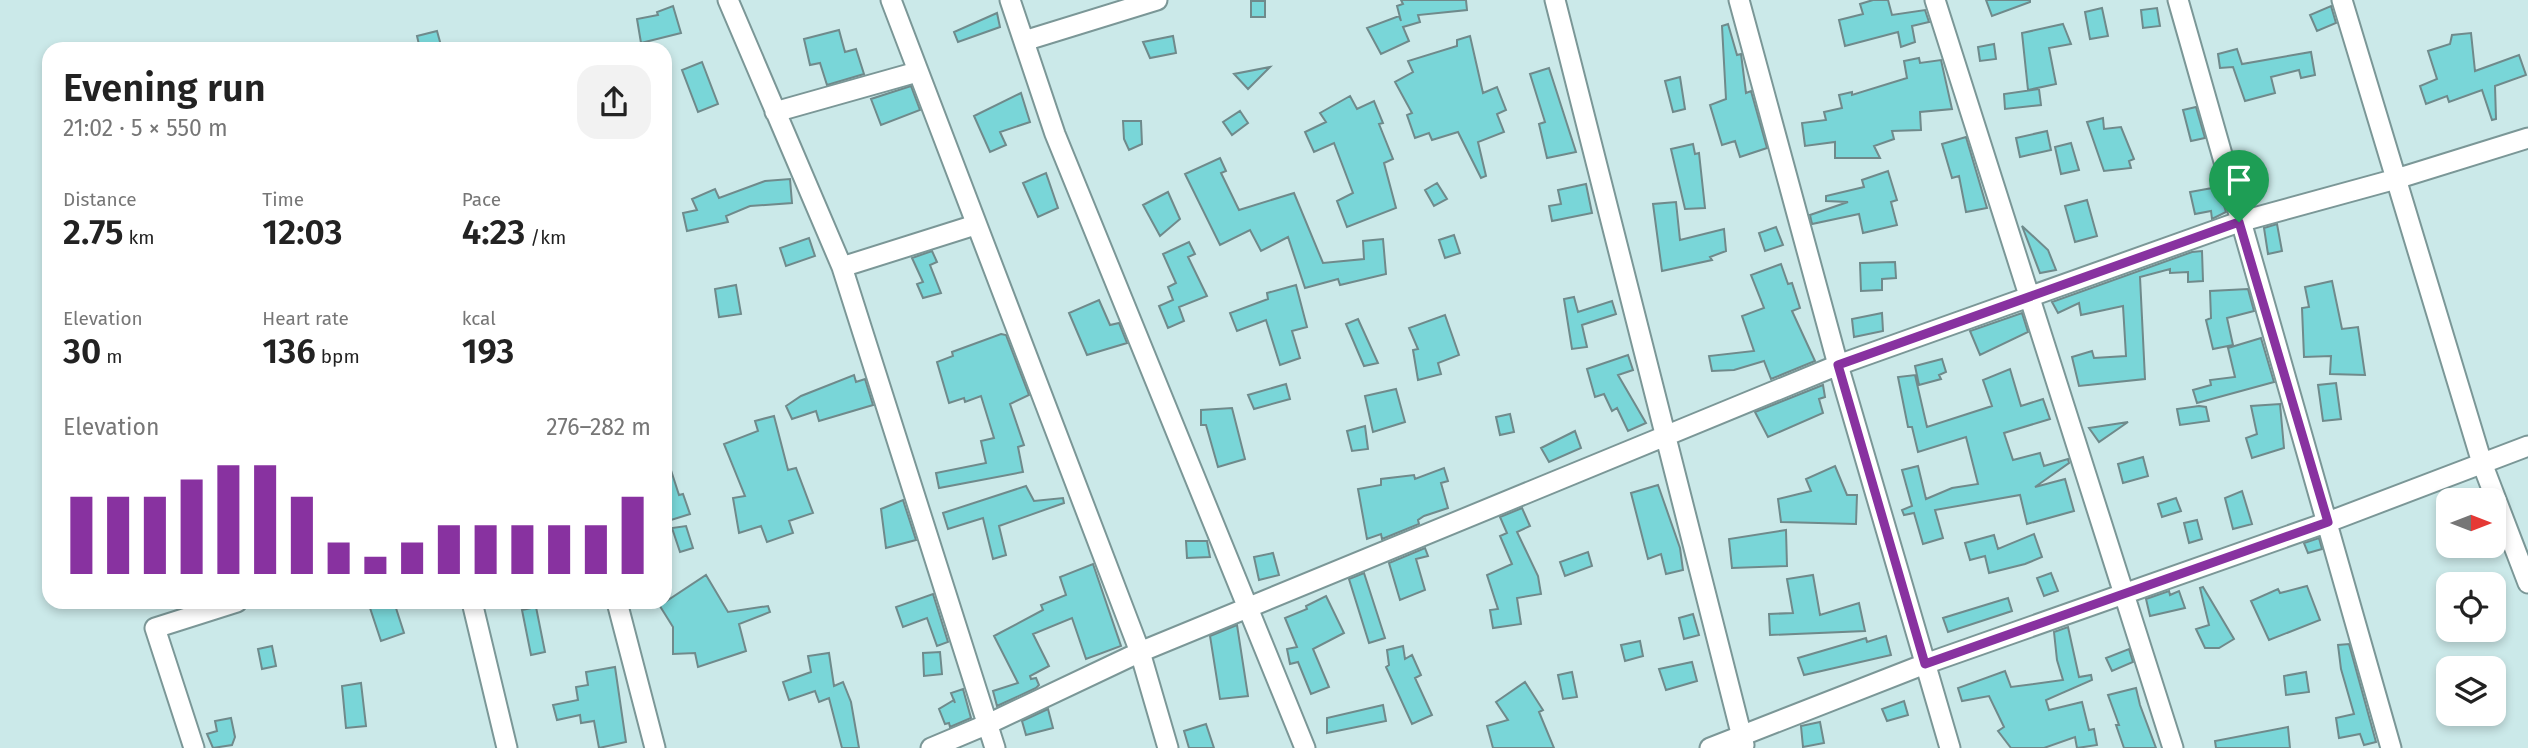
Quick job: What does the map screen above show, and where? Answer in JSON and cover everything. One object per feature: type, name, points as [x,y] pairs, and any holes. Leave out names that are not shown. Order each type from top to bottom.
[{"type":"street","points":[[729,0],[842,267],[995,748]]},
{"type":"street","points":[[891,0],[1140,652],[1168,748]]},
{"type":"street","points":[[1010,0],[1055,134],[1305,748]]},
{"type":"street","points":[[1024,41],[1157,0]]},
{"type":"street","points":[[1555,0],[1744,742]]},
{"type":"street","points":[[1739,0],[1838,365],[1950,748]]},
{"type":"street","points":[[1935,0],[2173,748]]},
{"type":"street","points":[[2178,0],[2239,222],[2328,522],[2391,748]]},
{"type":"street","points":[[2342,0],[2482,463],[2528,583]]},
{"type":"street","points":[[775,112],[917,72]]},
{"type":"street","points":[[931,748],[1140,652],[1838,365],[2239,222],[2396,179],[2528,138]]},
{"type":"street","points":[[842,267],[975,225]]},
{"type":"street","points":[[1710,748],[1744,742],[1925,664],[2328,522],[2528,446]]},
{"type":"street","points":[[194,748],[155,628],[215,609]]},
{"type":"street","points":[[474,609],[507,748]]},
{"type":"street","points":[[619,609],[655,748]]},
{"type":"building","points":[[1401,0],[1466,0],[1467,10],[1418,15],[1420,22],[1403,27],[1409,41],[1381,54],[1367,28],[1399,16],[1401,21],[1397,6],[1403,4]]},
{"type":"building","points":[[1873,0],[1888,0],[1892,15],[1925,10],[1929,22],[1912,26],[1915,42],[1901,47],[1898,32],[1845,46],[1839,20],[1863,14],[1860,4]]},
{"type":"building","points":[[1986,0],[2030,0],[2030,2],[1992,16]]},
{"type":"building","points":[[1251,1],[1265,1],[1265,17],[1251,17]]},
{"type":"building","points":[[673,6],[681,33],[641,42],[637,19],[658,15],[657,12]]},
{"type":"building","points":[[2331,6],[2336,23],[2317,31],[2310,15]]},
{"type":"building","points":[[2102,8],[2108,36],[2090,39],[2085,12]]},
{"type":"building","points":[[2157,8],[2160,26],[2143,28],[2141,10]]},
{"type":"building","points":[[997,13],[1000,27],[958,42],[954,32]]},
{"type":"building","points":[[1728,24],[1737,55],[1741,54],[1746,93],[1751,91],[1767,148],[1740,157],[1735,141],[1722,145],[1710,105],[1726,99],[1722,26]]},
{"type":"building","points":[[2063,24],[2071,44],[2049,48],[2056,84],[2028,90],[2022,33]]},
{"type":"building","points":[[839,30],[845,52],[856,49],[864,74],[827,85],[820,63],[810,65],[804,39]]},
{"type":"building","points":[[437,31],[440,42],[418,42],[417,36]]},
{"type":"building","points":[[2471,33],[2475,71],[2519,55],[2526,75],[2495,86],[2496,119],[2492,120],[2482,90],[2449,102],[2447,96],[2426,104],[2420,86],[2437,79],[2428,51],[2450,44],[2452,35]]},
{"type":"building","points":[[1173,36],[1176,53],[1150,58],[1143,42]]},
{"type":"building","points":[[1470,36],[1483,93],[1497,87],[1506,110],[1497,114],[1504,132],[1478,142],[1486,176],[1481,178],[1458,132],[1432,140],[1429,133],[1415,138],[1407,115],[1412,113],[1395,82],[1413,72],[1408,61],[1457,46],[1457,40]]},
{"type":"building","points":[[1994,44],[1996,59],[1980,61],[1978,47]]},
{"type":"building","points":[[2237,49],[2242,64],[2311,52],[2315,75],[2301,78],[2299,70],[2271,77],[2275,93],[2245,101],[2233,67],[2220,68],[2218,54]]},
{"type":"building","points":[[1919,58],[1920,63],[1941,60],[1952,109],[1920,112],[1921,130],[1892,131],[1894,139],[1874,146],[1880,158],[1835,158],[1835,142],[1805,146],[1802,123],[1826,120],[1824,112],[1842,108],[1839,95],[1852,92],[1852,95],[1907,78],[1904,61]]},
{"type":"building","points":[[702,62],[718,104],[698,112],[682,70]]},
{"type":"building","points":[[1270,67],[1248,89],[1234,74]]},
{"type":"building","points":[[1549,68],[1576,152],[1547,158],[1539,124],[1545,122],[1530,74]]},
{"type":"building","points":[[1680,77],[1685,109],[1673,112],[1665,81]]},
{"type":"building","points":[[911,86],[920,110],[881,125],[871,99]]},
{"type":"building","points":[[2039,89],[2041,105],[2005,109],[2004,94]]},
{"type":"building","points":[[1021,93],[1030,122],[1000,132],[1006,145],[990,152],[974,116]]},
{"type":"building","points":[[1350,96],[1357,109],[1374,101],[1383,123],[1379,124],[1393,159],[1384,163],[1396,208],[1347,227],[1337,201],[1353,193],[1334,143],[1314,152],[1305,132],[1326,122],[1320,113]]},
{"type":"building","points":[[2196,107],[2205,138],[2191,141],[2183,110]]},
{"type":"building","points":[[1240,111],[1248,123],[1232,135],[1223,122]]},
{"type":"building","points":[[2103,118],[2104,129],[2121,127],[2134,159],[2129,161],[2131,168],[2104,171],[2087,122]]},
{"type":"building","points":[[1123,121],[1141,121],[1142,144],[1129,150],[1124,139]]},
{"type":"building","points":[[2047,131],[2051,150],[2020,157],[2016,138]]},
{"type":"building","points":[[1966,137],[1987,208],[1966,212],[1959,176],[1952,178],[1942,144]]},
{"type":"building","points":[[2071,143],[2079,170],[2061,174],[2055,147]]},
{"type":"building","points":[[1693,144],[1695,154],[1699,153],[1705,208],[1685,209],[1671,149]]},
{"type":"building","points":[[1220,158],[1226,171],[1221,173],[1239,210],[1294,193],[1323,263],[1364,259],[1363,241],[1383,239],[1386,274],[1340,285],[1338,279],[1305,288],[1288,237],[1261,251],[1250,230],[1220,245],[1185,174]]},
{"type":"building","points":[[1888,171],[1897,200],[1891,202],[1897,225],[1863,233],[1859,214],[1812,224],[1810,215],[1848,202],[1826,201],[1826,196],[1864,187],[1862,180]]},
{"type":"building","points":[[1046,173],[1058,208],[1038,217],[1023,183]]},
{"type":"building","points":[[790,179],[792,203],[750,206],[726,216],[728,222],[687,231],[683,213],[697,210],[692,199],[715,189],[719,198],[765,181]]},
{"type":"building","points":[[1437,183],[1447,199],[1434,206],[1425,190]]},
{"type":"building","points":[[1586,184],[1592,213],[1552,221],[1549,206],[1561,204],[1558,190]]},
{"type":"building","points":[[2218,187],[2226,212],[2212,219],[2211,211],[2195,214],[2190,192]]},
{"type":"building","points":[[1168,192],[1180,219],[1160,236],[1143,205]]},
{"type":"building","points":[[2087,200],[2097,236],[2075,242],[2065,206]]},
{"type":"building","points":[[1676,202],[1680,240],[1724,229],[1726,251],[1710,257],[1712,260],[1662,271],[1653,204]]},
{"type":"building","points":[[2277,224],[2282,251],[2268,254],[2264,228]]},
{"type":"building","points":[[2022,226],[2048,250],[2056,270],[2040,273]]},
{"type":"building","points":[[1776,227],[1783,245],[1765,251],[1759,233]]},
{"type":"building","points":[[1454,235],[1460,253],[1445,258],[1439,240]]},
{"type":"building","points":[[809,238],[815,256],[786,266],[780,248]]},
{"type":"building","points":[[1189,242],[1195,254],[1188,257],[1207,296],[1179,307],[1184,321],[1168,328],[1159,306],[1173,300],[1168,287],[1176,283],[1163,254]]},
{"type":"building","points":[[932,251],[937,262],[930,265],[941,293],[923,298],[917,284],[923,282],[912,258]]},
{"type":"building","points":[[2202,251],[2203,281],[2188,282],[2188,272],[2170,273],[2170,269],[2140,277],[2145,379],[2079,386],[2072,357],[2092,351],[2094,358],[2126,356],[2123,306],[2081,315],[2079,303],[2058,313],[2052,302],[2192,252]]},
{"type":"building","points":[[1895,262],[1896,278],[1882,279],[1882,290],[1861,291],[1860,263]]},
{"type":"building","points":[[1781,264],[1788,284],[1792,283],[1800,308],[1792,311],[1815,361],[1771,379],[1764,361],[1734,370],[1712,371],[1709,356],[1754,351],[1742,316],[1764,308],[1751,275]]},
{"type":"building","points":[[2332,281],[2342,329],[2358,327],[2365,375],[2330,374],[2331,356],[2304,357],[2302,308],[2309,307],[2305,287]]},
{"type":"building","points":[[736,285],[741,314],[719,317],[715,289]]},
{"type":"building","points":[[1296,285],[1307,327],[1292,331],[1300,358],[1280,365],[1266,320],[1237,331],[1230,313],[1268,299],[1267,293]]},
{"type":"building","points":[[2248,289],[2254,311],[2227,318],[2233,345],[2213,349],[2206,320],[2211,318],[2210,291]]},
{"type":"building","points":[[1574,297],[1578,312],[1612,301],[1616,314],[1582,325],[1587,347],[1572,349],[1564,299]]},
{"type":"building","points":[[1099,300],[1110,325],[1119,323],[1127,343],[1087,355],[1069,313]]},
{"type":"building","points":[[1882,313],[1883,331],[1854,337],[1852,319]]},
{"type":"building","points":[[2022,313],[2028,332],[1980,355],[1970,331]]},
{"type":"building","points":[[1445,315],[1459,355],[1438,363],[1441,374],[1418,380],[1413,350],[1418,349],[1409,328]]},
{"type":"building","points":[[1358,319],[1378,363],[1364,366],[1346,324]]},
{"type":"building","points":[[1001,334],[1006,335],[1029,395],[1010,404],[1024,445],[1018,447],[1023,472],[939,488],[936,473],[986,463],[981,441],[994,438],[981,396],[965,402],[964,398],[949,403],[937,362],[953,356],[952,352]]},
{"type":"building","points":[[2261,338],[2274,382],[2197,403],[2193,390],[2211,385],[2210,380],[2235,377],[2228,348]]},
{"type":"building","points":[[1628,355],[1633,370],[1618,375],[1646,423],[1628,431],[1617,408],[1612,411],[1604,394],[1595,397],[1587,369]]},
{"type":"building","points":[[1942,359],[1946,372],[1939,375],[1941,379],[1919,385],[1915,366]]},
{"type":"building","points":[[2010,369],[2021,406],[2043,399],[2050,419],[2004,433],[2013,460],[2040,453],[2044,466],[2068,459],[2069,463],[2035,487],[2065,479],[2074,511],[2027,524],[2020,495],[1935,510],[1943,538],[1923,544],[1914,513],[1904,515],[1902,510],[1912,506],[1902,470],[1918,466],[1926,499],[1952,488],[1978,484],[1966,437],[1918,452],[1912,427],[1908,427],[1898,377],[1915,375],[1927,427],[1992,406],[1983,380]]},
{"type":"building","points":[[854,375],[856,382],[865,379],[873,405],[819,421],[816,411],[792,419],[786,406],[801,396]]},
{"type":"building","points":[[2336,383],[2341,419],[2323,421],[2318,385]]},
{"type":"building","points":[[1286,384],[1290,399],[1254,409],[1248,395]]},
{"type":"building","points":[[1823,385],[1825,397],[1819,399],[1823,413],[1768,437],[1755,412]]},
{"type":"building","points":[[1396,389],[1405,422],[1373,432],[1365,396]]},
{"type":"building","points":[[2280,404],[2284,448],[2252,458],[2246,438],[2257,434],[2251,406]]},
{"type":"building","points":[[2206,407],[2209,421],[2180,425],[2177,409]]},
{"type":"building","points":[[1232,408],[1245,459],[1218,467],[1206,425],[1201,425],[1201,410]]},
{"type":"building","points":[[1510,414],[1514,432],[1500,435],[1496,417]]},
{"type":"building","points":[[774,416],[788,470],[796,468],[813,513],[789,521],[793,533],[767,542],[761,526],[739,533],[733,498],[745,496],[724,444],[758,431],[755,421]]},
{"type":"building","points":[[2128,422],[2099,442],[2089,428]]},
{"type":"building","points":[[1365,426],[1368,449],[1352,451],[1347,431]]},
{"type":"building","points":[[1575,431],[1581,448],[1549,462],[1541,448]]},
{"type":"building","points":[[2143,457],[2148,476],[2123,483],[2118,464]]},
{"type":"building","points":[[1835,466],[1847,495],[1857,495],[1856,524],[1781,522],[1778,499],[1811,491],[1806,479]]},
{"type":"building","points":[[1444,468],[1448,481],[1441,483],[1448,508],[1424,516],[1418,520],[1419,524],[1382,539],[1381,534],[1367,539],[1358,489],[1381,485],[1381,479],[1414,475],[1415,479]]},
{"type":"building","points":[[672,473],[679,495],[683,494],[690,514],[672,520]]},
{"type":"building","points":[[1658,485],[1680,548],[1683,570],[1666,574],[1661,554],[1648,559],[1631,493]]},
{"type":"building","points":[[1026,486],[1034,501],[1063,498],[1064,503],[999,526],[1006,555],[993,559],[983,518],[948,529],[943,513]]},
{"type":"building","points":[[2242,491],[2252,524],[2233,529],[2225,498]]},
{"type":"building","points":[[2176,498],[2181,511],[2162,517],[2158,504]]},
{"type":"building","points":[[903,500],[916,540],[886,548],[881,509]]},
{"type":"building","points":[[1522,508],[1530,526],[1517,532],[1538,576],[1541,594],[1517,598],[1521,624],[1493,628],[1490,610],[1498,609],[1487,575],[1512,564],[1500,536],[1507,533],[1500,517]]},
{"type":"building","points":[[2197,520],[2202,539],[2189,543],[2184,523]]},
{"type":"building","points":[[686,526],[693,548],[680,552],[672,528]]},
{"type":"building","points":[[1786,530],[1787,566],[1732,568],[1729,539]]},
{"type":"building","points":[[2034,534],[2042,557],[1989,573],[1985,556],[1970,560],[1965,543],[1994,535],[1998,549]]},
{"type":"building","points":[[2319,538],[2322,549],[2308,553],[2304,543]]},
{"type":"building","points":[[1186,541],[1207,541],[1210,557],[1187,558]]},
{"type":"building","points":[[1425,548],[1428,556],[1416,559],[1425,590],[1400,600],[1389,563]]},
{"type":"building","points":[[1588,552],[1592,566],[1565,576],[1560,562]]},
{"type":"building","points":[[1273,553],[1279,575],[1259,580],[1254,557]]},
{"type":"building","points":[[1093,564],[1121,646],[1086,659],[1072,618],[1033,634],[1049,666],[1030,676],[1031,679],[1036,678],[1039,685],[1036,688],[997,706],[993,691],[1018,683],[994,636],[1043,610],[1041,605],[1066,595],[1060,577]]},
{"type":"building","points":[[1364,573],[1385,638],[1369,643],[1349,579]]},
{"type":"building","points":[[2051,573],[2058,591],[2044,596],[2037,578]]},
{"type":"building","points":[[706,575],[728,612],[768,606],[770,612],[739,624],[746,651],[698,667],[695,653],[673,654],[673,627],[662,609],[672,609],[672,597]]},
{"type":"building","points":[[1813,575],[1820,615],[1859,603],[1865,631],[1770,635],[1769,614],[1793,613],[1787,579]]},
{"type":"building","points":[[2307,586],[2320,620],[2269,640],[2251,601],[2278,589],[2280,593]]},
{"type":"building","points":[[2203,587],[2234,639],[2219,648],[2205,648],[2196,629],[2209,625],[2200,588]]},
{"type":"building","points":[[2169,591],[2170,595],[2179,591],[2185,608],[2150,616],[2146,599]]},
{"type":"building","points":[[933,594],[948,642],[937,646],[927,618],[903,627],[896,607]]},
{"type":"building","points":[[1326,596],[1344,633],[1313,649],[1329,687],[1311,694],[1298,662],[1290,664],[1287,649],[1297,647],[1285,618],[1307,609],[1306,606]]},
{"type":"building","points":[[2008,598],[2012,611],[1948,632],[1943,618]]},
{"type":"building","points":[[370,609],[396,609],[404,633],[381,641]]},
{"type":"building","points":[[536,609],[545,652],[531,655],[522,610]]},
{"type":"building","points":[[1693,614],[1699,635],[1684,639],[1679,618]]},
{"type":"building","points":[[1237,625],[1248,696],[1220,699],[1210,636]]},
{"type":"building","points":[[2068,627],[2079,677],[2091,675],[2092,680],[2046,700],[2049,710],[2082,702],[2089,730],[2094,729],[2097,745],[2077,748],[2075,737],[2044,748],[2011,748],[1998,731],[2004,727],[1989,696],[1962,701],[1958,688],[2005,671],[2011,687],[2063,680],[2057,660],[2054,632]]},
{"type":"building","points":[[1886,636],[1891,655],[1804,675],[1798,658],[1866,638],[1867,642]]},
{"type":"building","points":[[1640,641],[1643,656],[1625,661],[1621,645]]},
{"type":"building","points":[[2349,644],[2376,742],[2364,745],[2360,734],[2339,738],[2336,718],[2354,714],[2341,669],[2338,645]]},
{"type":"building","points":[[272,646],[276,666],[262,669],[258,649]]},
{"type":"building","points":[[1403,646],[1405,659],[1412,655],[1421,675],[1415,678],[1432,715],[1412,724],[1386,667],[1389,665],[1387,650]]},
{"type":"building","points":[[2129,649],[2133,662],[2112,671],[2106,658]]},
{"type":"building","points":[[940,652],[942,674],[924,676],[923,653]]},
{"type":"building","points":[[829,653],[834,686],[843,682],[851,702],[859,748],[842,748],[829,698],[819,702],[815,691],[789,700],[783,682],[811,672],[808,656]]},
{"type":"building","points":[[1692,662],[1697,681],[1666,690],[1659,669]]},
{"type":"building","points":[[615,667],[626,742],[599,748],[594,721],[581,723],[580,715],[557,720],[553,705],[578,700],[576,687],[588,685],[586,672]]},
{"type":"building","points":[[1572,672],[1577,697],[1563,699],[1558,675]]},
{"type":"building","points":[[2306,672],[2309,692],[2286,695],[2284,676]]},
{"type":"building","points":[[1525,682],[1543,710],[1539,712],[1554,748],[1493,748],[1487,726],[1508,720],[1496,702]]},
{"type":"building","points":[[361,683],[366,726],[346,728],[342,686]]},
{"type":"building","points":[[2136,688],[2156,748],[2124,748],[2116,725],[2119,725],[2108,695]]},
{"type":"building","points":[[963,689],[971,718],[950,727],[949,723],[945,724],[939,709],[954,700],[951,693]]},
{"type":"building","points":[[1904,701],[1908,715],[1887,721],[1882,709]]},
{"type":"building","points":[[1383,705],[1386,721],[1327,733],[1327,718]]},
{"type":"building","points":[[1048,709],[1053,728],[1026,735],[1022,721]]},
{"type":"building","points":[[231,718],[235,737],[232,745],[213,748],[207,734],[217,731],[215,721]]},
{"type":"building","points":[[1820,722],[1824,743],[1803,747],[1801,726]]},
{"type":"building","points":[[1206,724],[1214,748],[1189,748],[1184,731]]},
{"type":"building","points":[[2288,727],[2290,748],[2216,748],[2215,741]]},
{"type":"route","points":[[2239,222],[2328,522],[1925,664],[1838,365],[2239,222]]}]
